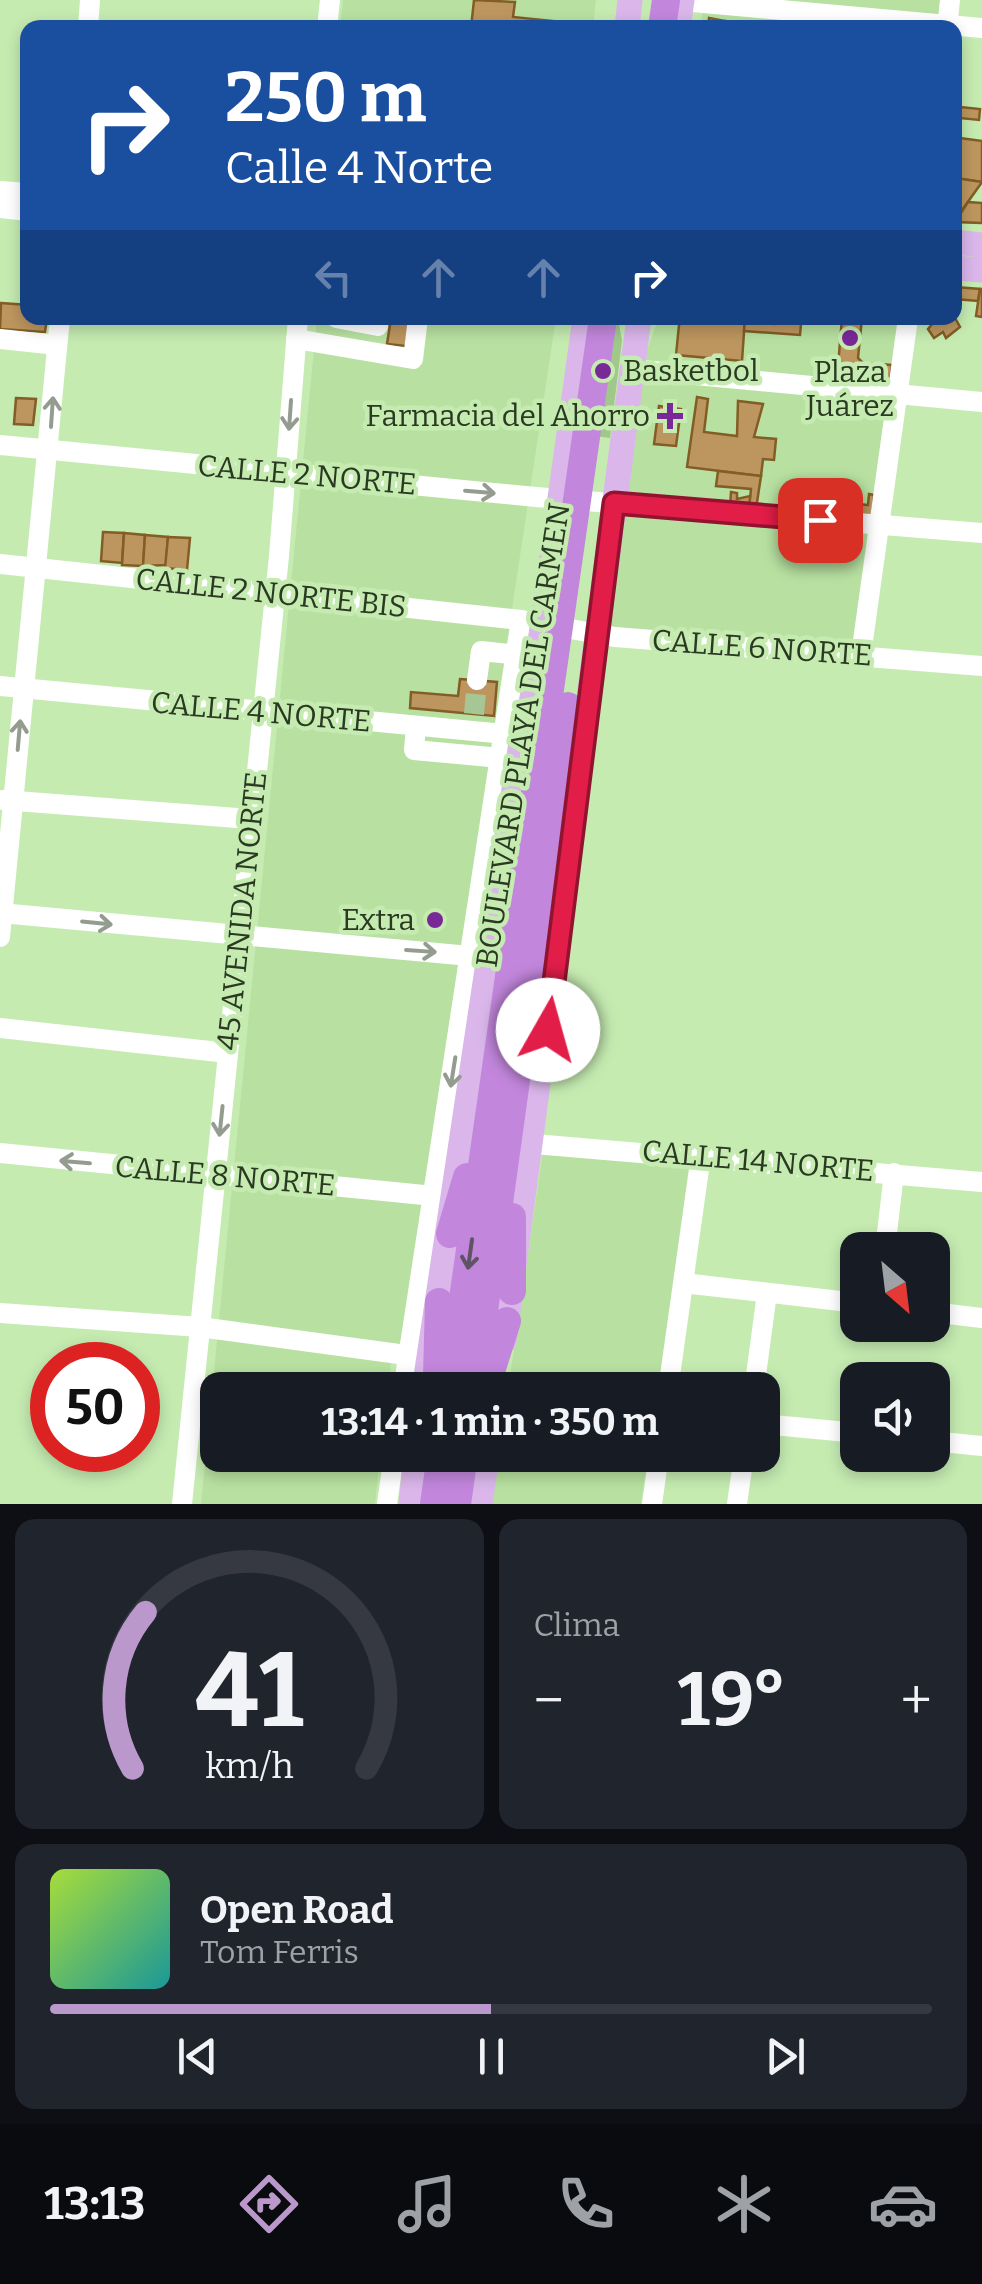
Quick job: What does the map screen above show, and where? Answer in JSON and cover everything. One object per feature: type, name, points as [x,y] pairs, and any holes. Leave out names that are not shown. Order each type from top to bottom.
[{"type":"highway","points":[[475,1372],[502,1107],[529,772],[602,325]]},
{"type":"highway","points":[[529,772],[618,325]]},
{"type":"highway","points":[[450,1234],[502,1107]]},
{"type":"highway","points":[[502,1107],[512,1290]]},
{"type":"highway","points":[[453,1372],[502,1107]]},
{"type":"highway","points":[[438,1372],[439,1302]]},
{"type":"highway","points":[[491,1372],[507,1320]]},
{"type":"highway","points":[[434,1504],[438,1472]]},
{"type":"highway","points":[[445,1472],[456,1504]]},
{"type":"main road","name":"BOULEVARD PLAYA DEL CARMEN","points":[[421,1372],[418,1355],[439,1302],[450,1234],[442,1196],[480,957],[529,772],[514,735],[532,622],[560,498],[585,325]]},
{"type":"main road","name":"BOULEVARD PLAYA DEL CARMEN","points":[[500,1372],[534,1144],[639,325]]},
{"type":"main road","points":[[632,364],[651,325]]},
{"type":"main road","points":[[495,792],[529,772]]},
{"type":"main road","points":[[486,843],[502,870]]},
{"type":"main road","points":[[411,1504],[431,1472]]},
{"type":"main road","points":[[480,1504],[485,1472]]},
{"type":"street","points":[[665,0],[883,20]]},
{"type":"street","points":[[0,937],[7,800],[23,688],[59,325]]},
{"type":"street","name":"45 AVENIDA NORTE","points":[[182,1504],[275,594],[297,325]]},
{"type":"street","points":[[375,356],[379,325]]},
{"type":"street","points":[[296,339],[375,356],[413,358],[417,325]]},
{"type":"street","points":[[861,655],[907,325]]},
{"type":"street","points":[[0,340],[57,345]]},
{"type":"street","points":[[632,364],[982,402]]},
{"type":"street","name":"CALLE 2 NORTE","points":[[0,445],[614,503]]},
{"type":"street","points":[[614,503],[982,533]]},
{"type":"street","name":"CALLE 2 NORTE BIS","points":[[0,564],[532,622]]},
{"type":"street","name":"CALLE 6 NORTE","points":[[532,622],[598,634],[982,666]]},
{"type":"street","points":[[477,680],[481,651],[526,656]]},
{"type":"street","name":"CALLE 4 NORTE","points":[[0,686],[416,726],[472,723],[514,735]]},
{"type":"street","points":[[416,726],[414,750],[529,772]]},
{"type":"street","points":[[1,913],[239,938],[480,957],[486,843],[495,792]]},
{"type":"street","points":[[7,800],[250,818]]},
{"type":"street","points":[[0,1028],[228,1053]]},
{"type":"street","name":"CALLE 14 NORTE","points":[[534,1144],[701,1155],[982,1182]]},
{"type":"street","name":"CALLE 8 NORTE","points":[[0,1153],[442,1196]]},
{"type":"street","points":[[671,1372],[701,1155]]},
{"type":"street","points":[[887,1232],[894,1173]]},
{"type":"street","points":[[411,1372],[418,1355],[442,1196]]},
{"type":"street","points":[[683,1283],[840,1301]]},
{"type":"street","points":[[756,1372],[767,1293]]},
{"type":"street","points":[[0,1314],[200,1326],[418,1355]]},
{"type":"street","points":[[950,1314],[982,1318]]},
{"type":"street","points":[[780,1426],[840,1431]]},
{"type":"street","points":[[950,1443],[982,1446]]},
{"type":"street","points":[[387,1504],[392,1472]]},
{"type":"street","points":[[652,1504],[657,1472]]},
{"type":"street","points":[[738,1504],[742,1472]]},
{"type":"shaded area","points":[[343,0],[596,0],[594,20],[341,20]]},
{"type":"shaded area","points":[[705,0],[945,0],[942,20],[701,20]]},
{"type":"shaded area","points":[[316,325],[555,325],[398,1363],[391,1362],[390,1372],[214,1372]]},
{"type":"shaded area","points":[[600,325],[619,325],[622,341],[610,438],[579,434]]},
{"type":"shaded area","points":[[656,325],[901,325],[858,651],[609,629],[647,350]]},
{"type":"shaded area","points":[[544,1144],[694,1155],[661,1372],[511,1372]]},
{"type":"shaded area","points":[[204,1472],[378,1472],[375,1504],[201,1504]]},
{"type":"shaded area","points":[[496,1472],[646,1472],[641,1504],[491,1504]]},
{"type":"building","points":[[474,0],[515,2],[513,17],[543,20],[472,20]]},
{"type":"building","points":[[962,107],[980,109],[979,120],[962,118]]},
{"type":"building","points":[[962,138],[982,141],[982,182],[962,179]]},
{"type":"building","points":[[962,179],[982,182],[962,210]]},
{"type":"building","points":[[968,202],[982,203],[982,223],[962,222],[962,211]]},
{"type":"building","points":[[962,288],[980,289],[978,301],[962,300]]},
{"type":"building","points":[[982,289],[982,317],[976,316]]},
{"type":"building","points":[[1,303],[20,304],[20,325],[46,325],[45,332],[0,329]]},
{"type":"building","points":[[390,325],[409,325],[406,346],[387,344]]},
{"type":"building","points":[[679,325],[745,325],[742,361],[676,355]]},
{"type":"building","points":[[744,325],[801,325],[800,335],[744,331]]},
{"type":"building","name":"Plaza Juárez","points":[[841,325],[861,325],[858,358],[863,363],[892,365],[890,382],[837,378]]},
{"type":"building","points":[[931,325],[960,327],[946,338],[943,332],[934,338],[928,329]]},
{"type":"building","points":[[697,397],[708,399],[704,432],[737,436],[738,401],[763,404],[754,437],[776,439],[774,460],[763,459],[761,476],[687,467]]},
{"type":"building","points":[[16,398],[36,399],[33,425],[14,424]]},
{"type":"building","points":[[659,406],[681,409],[676,446],[654,444]]},
{"type":"building","points":[[718,471],[761,476],[756,509],[749,508],[751,489],[716,486]]},
{"type":"building","points":[[822,491],[839,492],[837,514],[820,513]]},
{"type":"building","points":[[731,492],[737,493],[737,499],[750,496],[749,508],[730,507]]},
{"type":"building","points":[[869,494],[874,495],[872,518],[857,517],[859,504],[868,505]]},
{"type":"building","points":[[103,532],[124,533],[122,563],[101,561]]},
{"type":"building","points":[[124,533],[145,535],[143,566],[122,565]]},
{"type":"building","points":[[145,535],[168,537],[166,565],[143,566]]},
{"type":"building","points":[[168,537],[190,538],[187,570],[165,568]]},
{"type":"building","points":[[460,679],[497,682],[494,716],[410,708],[411,692],[458,696]]},
{"type":"tunnel","points":[[474,714],[477,680]]},
{"type":"place","name":"Plaza Juárez","points":[[850,338]]},
{"type":"place","name":"Basketbol","points":[[603,371]]},
{"type":"place","name":"Farmacia del Ahorro","points":[[670,416]]},
{"type":"place","name":"Extra","points":[[435,920]]},
{"type":"route","points":[[548,1030],[614,503],[820,520]]}]
